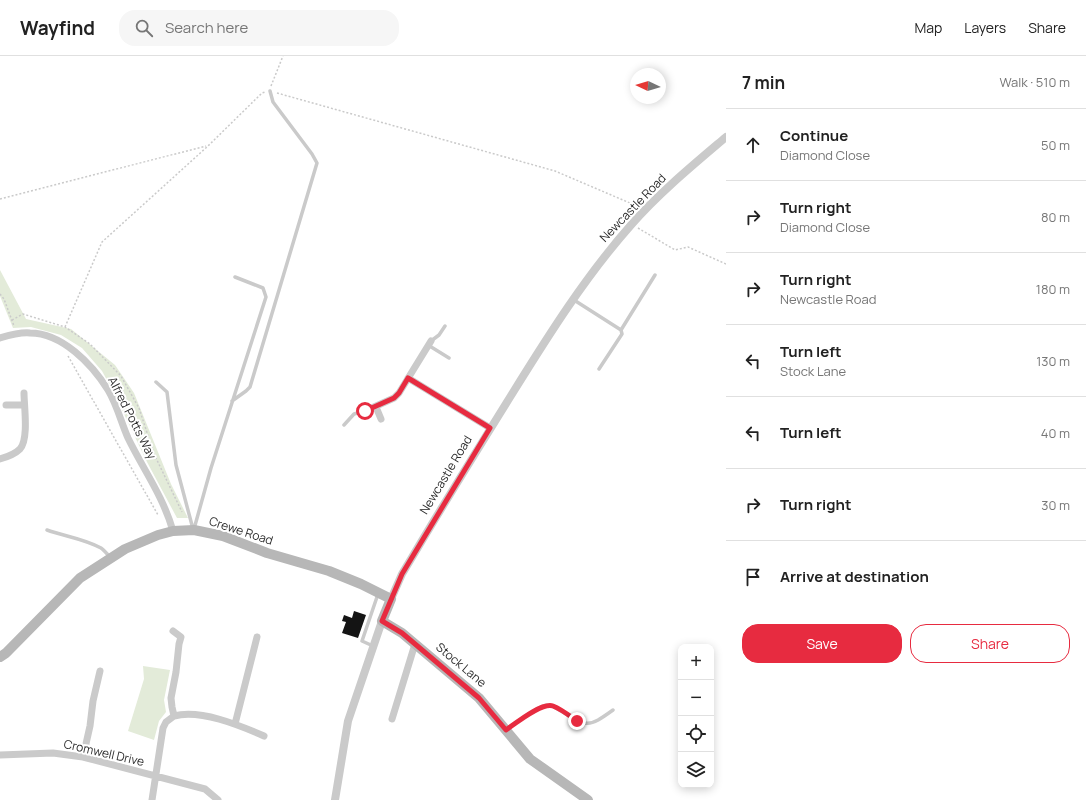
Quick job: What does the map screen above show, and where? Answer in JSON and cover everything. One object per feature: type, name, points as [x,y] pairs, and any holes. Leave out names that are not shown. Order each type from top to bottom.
[{"type":"main road","name":"Crewe Road","points":[[0,658],[80,578],[110,558],[138,543],[173,531],[190,529],[223,536],[267,553],[329,571],[391,599]]},
{"type":"main road","name":"Newcastle Road","points":[[382,621],[391,599]]},
{"type":"main road","name":"Stock Lane","points":[[382,621],[395,628],[416,644],[479,698],[530,759],[588,800]]},
{"type":"street","name":"Newcastle Road","points":[[391,599],[402,574],[490,428],[552,330],[610,250],[646,210],[694,164],[726,137]]},
{"type":"street","name":"Alfred Potts Way","points":[[0,338],[31,332],[48,336],[78,354],[92,366],[109,391],[128,438],[156,488],[173,531]]},
{"type":"street","points":[[365,411],[394,398],[399,393],[430,343]]},
{"type":"street","points":[[408,378],[490,428]]},
{"type":"street","points":[[0,459],[14,454],[20,448],[24,440],[24,393]]},
{"type":"street","points":[[6,405],[24,405]]},
{"type":"street","points":[[376,407],[381,419]]},
{"type":"street","name":"Newcastle Road","points":[[335,800],[348,721],[382,621]]},
{"type":"street","points":[[173,631],[181,637],[171,698],[174,716]]},
{"type":"street","points":[[236,724],[257,637]]},
{"type":"street","points":[[392,719],[416,644]]},
{"type":"street","points":[[83,757],[90,726],[92,701],[100,671]]},
{"type":"street","points":[[152,800],[163,728],[166,722],[174,716],[189,713],[236,724],[264,736]]},
{"type":"street","name":"Cromwell Drive","points":[[0,755],[52,753],[83,757],[205,789],[218,800]]},
{"type":"lane","points":[[232,401],[250,387],[317,163],[312,154],[273,102],[270,91]]},
{"type":"lane","points":[[598,369],[622,334],[621,330],[655,275]]},
{"type":"lane","points":[[190,529],[266,297],[264,288],[235,277]]},
{"type":"lane","points":[[574,300],[621,330]]},
{"type":"lane","points":[[445,326],[439,335],[430,343],[449,358]]},
{"type":"lane","points":[[156,382],[167,392],[176,465],[190,529]]},
{"type":"lane","points":[[344,425],[354,414],[365,411]]},
{"type":"lane","points":[[47,530],[102,548],[110,558]]},
{"type":"lane","points":[[373,646],[362,641],[378,592]]},
{"type":"lane","points":[[506,730],[537,709],[546,705],[552,706],[577,721],[586,723],[596,722],[613,710]]},
{"type":"path","points":[[270,91],[283,56]]},
{"type":"path","points":[[65,328],[102,242],[208,146],[262,93],[270,91],[555,171],[646,210]]},
{"type":"path","points":[[0,199],[208,146]]},
{"type":"path","points":[[632,224],[675,250],[688,247],[726,264]]},
{"type":"path","points":[[0,294],[4,299],[12,320],[15,334]]},
{"type":"path","points":[[12,320],[23,314],[65,328],[90,344],[121,376],[138,408],[154,454],[190,529]]},
{"type":"path","points":[[63,344],[67,354],[161,519]]},
{"type":"green space","points":[[0,270],[26,319],[71,329],[115,365],[134,393],[171,484],[188,518],[177,518],[147,462],[102,371],[82,348],[61,335],[31,327],[13,328],[0,296]]},
{"type":"green space","points":[[143,666],[170,670],[164,700],[166,712],[159,721],[154,740],[128,731],[144,679]]},
{"type":"building","points":[[354,611],[366,615],[358,638],[342,633],[346,622],[342,621],[344,615],[352,618]]},
{"type":"route","points":[[365,411],[394,398],[399,393],[408,378],[490,428],[402,574],[382,621],[402,633],[479,698],[506,730],[537,709],[546,705],[552,706],[577,721]]}]
